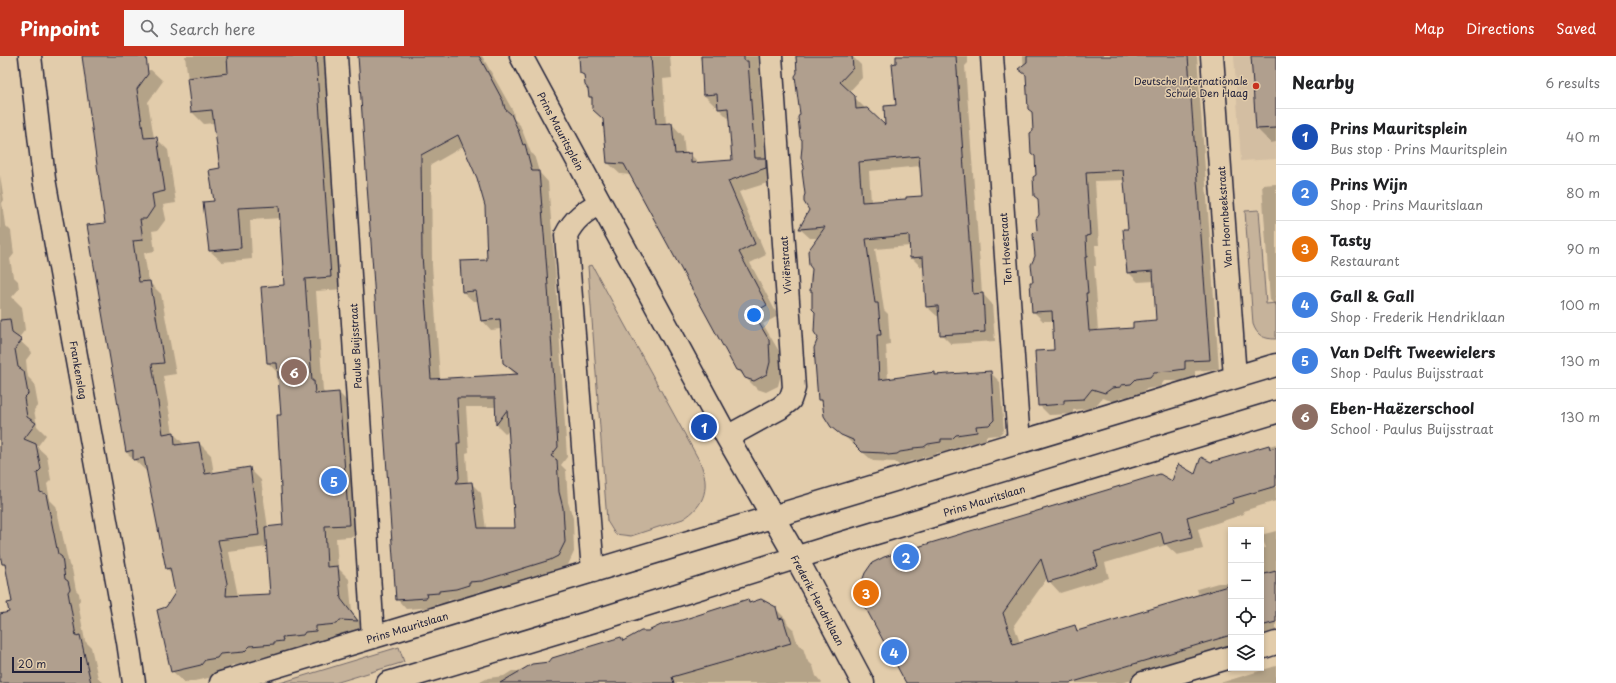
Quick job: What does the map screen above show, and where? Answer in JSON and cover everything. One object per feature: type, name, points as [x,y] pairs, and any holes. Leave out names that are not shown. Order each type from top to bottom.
[{"type":"street","name":"Frankenslag","points":[[30,56],[44,179],[128,642],[134,683]]},
{"type":"street","name":"Paulus Buijsstraat","points":[[336,56],[374,637]]},
{"type":"street","name":"Viviënstraat","points":[[728,437],[780,408],[790,400],[794,388],[771,56]]},
{"type":"street","name":"Ten Hovestraat","points":[[992,56],[1019,443]]},
{"type":"street","name":"Van Hoornbeekstraat","points":[[1212,56],[1235,377]]},
{"type":"street","name":"Prins Mauritsplein","points":[[525,57],[600,203],[773,516]]},
{"type":"street","points":[[600,203],[583,213],[571,224],[566,235],[593,571],[1276,365]]},
{"type":"street","name":"Prins Mauritslaan","points":[[388,683],[594,621],[796,557],[1276,412]]},
{"type":"street","name":"Frederik Hendriklaan","points":[[773,516],[863,683]]},
{"type":"street","name":"Prins Mauritslaan","points":[[221,683],[593,571]]},
{"type":"street","points":[[1264,647],[1276,643]]},
{"type":"street","points":[[1143,683],[1228,658]]},
{"type":"shaded area","name":"Deutsche Internationale Schule Den Haag","points":[[1234,56],[1276,56],[1276,159],[1241,161]]},
{"type":"shaded area","points":[[1259,210],[1266,304],[1276,303],[1276,339],[1262,336],[1253,324],[1245,211]]},
{"type":"shaded area","points":[[592,265],[700,462],[705,479],[704,494],[697,508],[691,514],[683,519],[631,536],[615,534],[607,521],[588,266]]},
{"type":"shaded area","points":[[399,647],[404,662],[335,683],[280,683]]},
{"type":"building","points":[[82,56],[146,56],[148,74],[137,89],[144,138],[157,137],[165,191],[152,194],[154,207],[146,219],[140,219],[143,240],[133,241],[139,282],[150,281],[164,363],[152,364],[163,434],[174,432],[175,445],[199,442],[205,474],[250,467],[259,535],[218,540],[227,583],[226,596],[270,594],[265,527],[283,525],[277,415],[281,415],[277,363],[267,363],[261,287],[284,285],[279,206],[238,208],[241,248],[209,251],[203,202],[214,201],[209,170],[220,168],[212,110],[191,112],[187,78],[228,73],[227,56],[316,56],[331,277],[305,279],[312,381],[314,381],[315,394],[339,392],[349,525],[325,526],[327,567],[338,566],[341,599],[358,621],[340,620],[337,624],[316,626],[316,631],[305,632],[303,635],[282,637],[283,641],[274,642],[274,644],[250,646],[244,652],[220,654],[217,658],[205,660],[201,665],[171,672],[157,610],[166,607],[175,593],[170,568],[166,569],[144,458],[133,460],[133,450],[126,452],[87,225],[105,223]]},
{"type":"building","points":[[358,56],[479,56],[503,101],[505,109],[511,114],[523,145],[525,144],[532,171],[539,171],[558,447],[551,456],[557,460],[559,492],[563,508],[565,542],[558,556],[550,560],[482,581],[469,582],[469,585],[456,589],[426,594],[427,598],[396,600]],"holes":[[[458,135],[477,178],[485,206],[487,260],[460,261],[462,292],[476,291],[481,321],[500,319],[503,363],[518,374],[431,379],[422,255],[421,155]],[[457,398],[495,398],[496,425],[507,410],[515,528],[478,528],[472,482],[456,483],[459,478],[457,443],[460,443]]]},
{"type":"building","points":[[579,56],[651,56],[656,124],[672,123],[675,154],[691,153],[691,163],[732,160],[728,108],[718,109],[717,94],[703,95],[701,56],[744,56],[744,61],[748,61],[755,158],[766,158],[766,168],[728,181],[755,244],[739,252],[767,305],[753,313],[769,340],[770,362],[767,374],[754,381],[745,378],[741,371],[736,370],[624,164],[607,163],[603,119],[592,109],[592,97],[589,97],[588,89],[585,85],[584,75],[580,73]]},
{"type":"building","points":[[796,56],[852,56],[853,68],[840,82],[855,96],[856,109],[867,108],[885,125],[884,106],[896,105],[892,64],[896,63],[896,56],[956,56],[973,294],[983,293],[985,332],[940,335],[938,306],[926,307],[923,257],[910,258],[909,235],[866,239],[875,303],[878,303],[881,335],[877,335],[879,380],[935,372],[935,375],[991,371],[994,420],[989,425],[976,426],[977,432],[956,435],[952,439],[941,439],[941,442],[888,455],[884,453],[862,452],[854,444],[853,440],[841,435],[831,427],[824,416],[822,400],[818,400],[814,348],[818,338],[814,332],[815,312],[812,309],[812,291],[810,291],[812,269],[809,265],[808,251],[825,227],[799,229],[809,210],[804,202],[805,194],[802,171],[804,167],[801,157],[802,140],[800,137],[798,117],[800,114],[795,76],[797,73]],"holes":[[[919,156],[922,196],[906,197],[906,199],[862,202],[859,162]]]},
{"type":"building","points":[[1027,56],[1188,56],[1210,360],[1185,361],[1185,369],[1154,372],[1150,377],[1136,379],[1131,384],[1112,388],[1105,393],[1092,389],[1084,399],[1064,400],[1064,404],[1038,406],[1035,351],[1054,350],[1052,311],[1032,312],[1030,282],[1033,282],[1031,265],[1035,256],[1033,234],[1037,230],[1036,219],[1039,215],[1038,199],[1034,196],[1033,177],[1036,175],[1035,156],[1031,153],[1030,133],[1033,131],[1032,112],[1028,109],[1026,75],[1018,69],[1027,62]],"holes":[[[1123,170],[1128,229],[1123,229],[1127,273],[1153,271],[1156,320],[1133,322],[1133,328],[1089,331],[1085,257],[1087,257],[1086,236],[1090,235],[1086,172]]]},
{"type":"building","points":[[1251,56],[1276,56],[1276,128],[1256,129]]},
{"type":"building","points":[[10,319],[12,333],[22,340],[15,349],[18,367],[24,371],[28,394],[24,398],[27,417],[36,423],[24,439],[36,444],[41,469],[37,473],[40,492],[46,494],[58,554],[62,557],[65,579],[68,581],[70,589],[68,592],[76,636],[80,635],[91,683],[0,683],[0,614],[9,612],[7,603],[12,602],[5,564],[2,564],[0,554],[0,320]]},
{"type":"building","points":[[1269,445],[1270,449],[1276,447],[1276,486],[1232,499],[1233,503],[1187,517],[1192,537],[1164,544],[1161,532],[1094,552],[1098,566],[1076,574],[1048,582],[1041,559],[1003,613],[1013,644],[1075,625],[1077,631],[1228,586],[1228,636],[1070,683],[906,683],[863,603],[861,584],[865,573],[872,563],[884,557],[1160,474],[1172,481],[1178,464],[1195,474],[1201,457],[1211,462]]},
{"type":"building","points":[[1276,571],[1276,622],[1264,625],[1264,599],[1264,574]]},
{"type":"building","points":[[748,599],[749,603],[761,599],[776,607],[779,619],[783,618],[791,643],[672,677],[674,683],[500,683],[532,664],[549,662],[552,658],[621,637],[623,641],[641,631],[648,631],[663,624],[679,621]]},
{"type":"place","name":"Deutsche Internationale Schule Den Haag","points":[[1256,86]]},
{"type":"place","name":"Eben-Haëzerschool","points":[[294,372]]},
{"type":"place","name":"Prins Mauritsplein","points":[[704,427]]},
{"type":"place","name":"Van Delft Tweewielers","points":[[334,481]]},
{"type":"place","name":"Prins Wijn","points":[[906,557]]},
{"type":"place","name":"Tasty","points":[[866,593]]},
{"type":"place","name":"Gall & Gall","points":[[894,652]]}]
